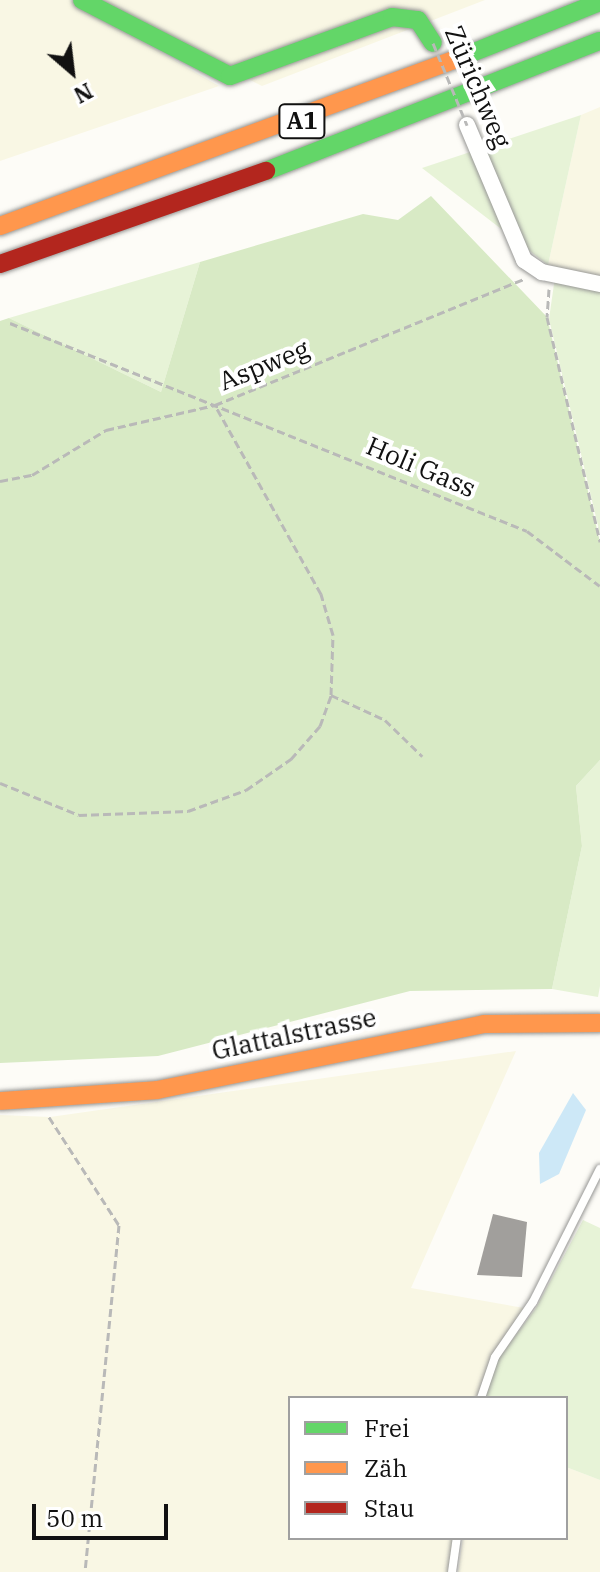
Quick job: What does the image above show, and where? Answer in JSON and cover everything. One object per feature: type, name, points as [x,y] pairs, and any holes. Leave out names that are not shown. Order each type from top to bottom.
[{"type":"main road","name":"Zürichweg","points":[[82,0],[230,76],[392,17],[418,20],[433,43]]},
{"type":"main road","name":"A1","points":[[0,226],[338,107],[600,2]]},
{"type":"main road","name":"A1","points":[[0,264],[351,141],[600,41]]},
{"type":"main road","name":"Glattalstrasse","points":[[0,1101],[44,1102],[157,1090],[484,1024],[600,1023]]},
{"type":"street","name":"Zürichweg","points":[[467,125],[516,248],[546,273]]},
{"type":"street","points":[[546,273],[600,284]]},
{"type":"lane","points":[[482,1396],[495,1357],[533,1302],[600,1169]]},
{"type":"lane","points":[[452,1572],[457,1540]]},
{"type":"path","name":"Zürichweg","points":[[433,43],[467,125]]},
{"type":"path","name":"Aspweg","points":[[0,481],[32,475],[106,430],[215,405],[546,273]]},
{"type":"path","points":[[546,273],[547,317],[600,542]]},
{"type":"path","name":"Holi Gass","points":[[10,323],[527,531],[600,586]]},
{"type":"path","points":[[0,783],[79,815],[188,811],[246,790],[291,759],[320,726],[331,695],[333,635],[321,594],[215,405]]},
{"type":"path","points":[[331,695],[385,720],[422,756]]},
{"type":"path","points":[[44,1102],[119,1225],[85,1572]]},
{"type":"shaded area","points":[[0,0],[70,0],[219,86],[0,161]]},
{"type":"shaded area","points":[[95,0],[485,0],[262,86]]},
{"type":"shaded area","points":[[600,107],[600,277],[548,265],[581,115]]},
{"type":"shaded area","points":[[516,1051],[411,1288],[524,1308],[491,1356],[478,1396],[288,1396],[288,1540],[454,1540],[448,1572],[0,1572],[0,1115],[50,1117]]},
{"type":"shaded area","points":[[568,1468],[600,1480],[600,1572],[458,1572],[463,1540],[568,1540]]},
{"type":"green space","points":[[581,115],[548,265],[422,168]]},
{"type":"green space","points":[[431,196],[547,317],[600,542],[600,760],[576,786],[582,846],[552,989],[410,991],[158,1056],[0,1063],[0,321],[9,318],[161,392],[200,262],[363,214],[398,220]]},
{"type":"green space","points":[[200,262],[161,392],[9,318]]},
{"type":"green space","points":[[555,277],[600,287],[600,534],[549,319]]},
{"type":"green space","points":[[600,760],[598,997],[552,989],[582,846],[576,786]]},
{"type":"green space","points":[[583,1220],[600,1228],[600,1480],[568,1468],[568,1396],[486,1396],[498,1359],[536,1308]]},
{"type":"water","points":[[573,1093],[586,1110],[559,1174],[540,1184],[539,1153]]},
{"type":"building","points":[[493,1214],[527,1222],[522,1277],[477,1275]]},
{"type":"traffic: fast","points":[[82,0],[230,76],[392,17],[418,20],[433,43]]},
{"type":"traffic: fast","points":[[464,56],[600,2]]},
{"type":"traffic: fast","points":[[266,171],[600,41]]},
{"type":"traffic: slow","points":[[0,226],[464,56]]},
{"type":"traffic: slow","points":[[0,1101],[157,1090],[484,1024],[600,1023]]},
{"type":"traffic: jam","points":[[0,264],[266,171]]}]
